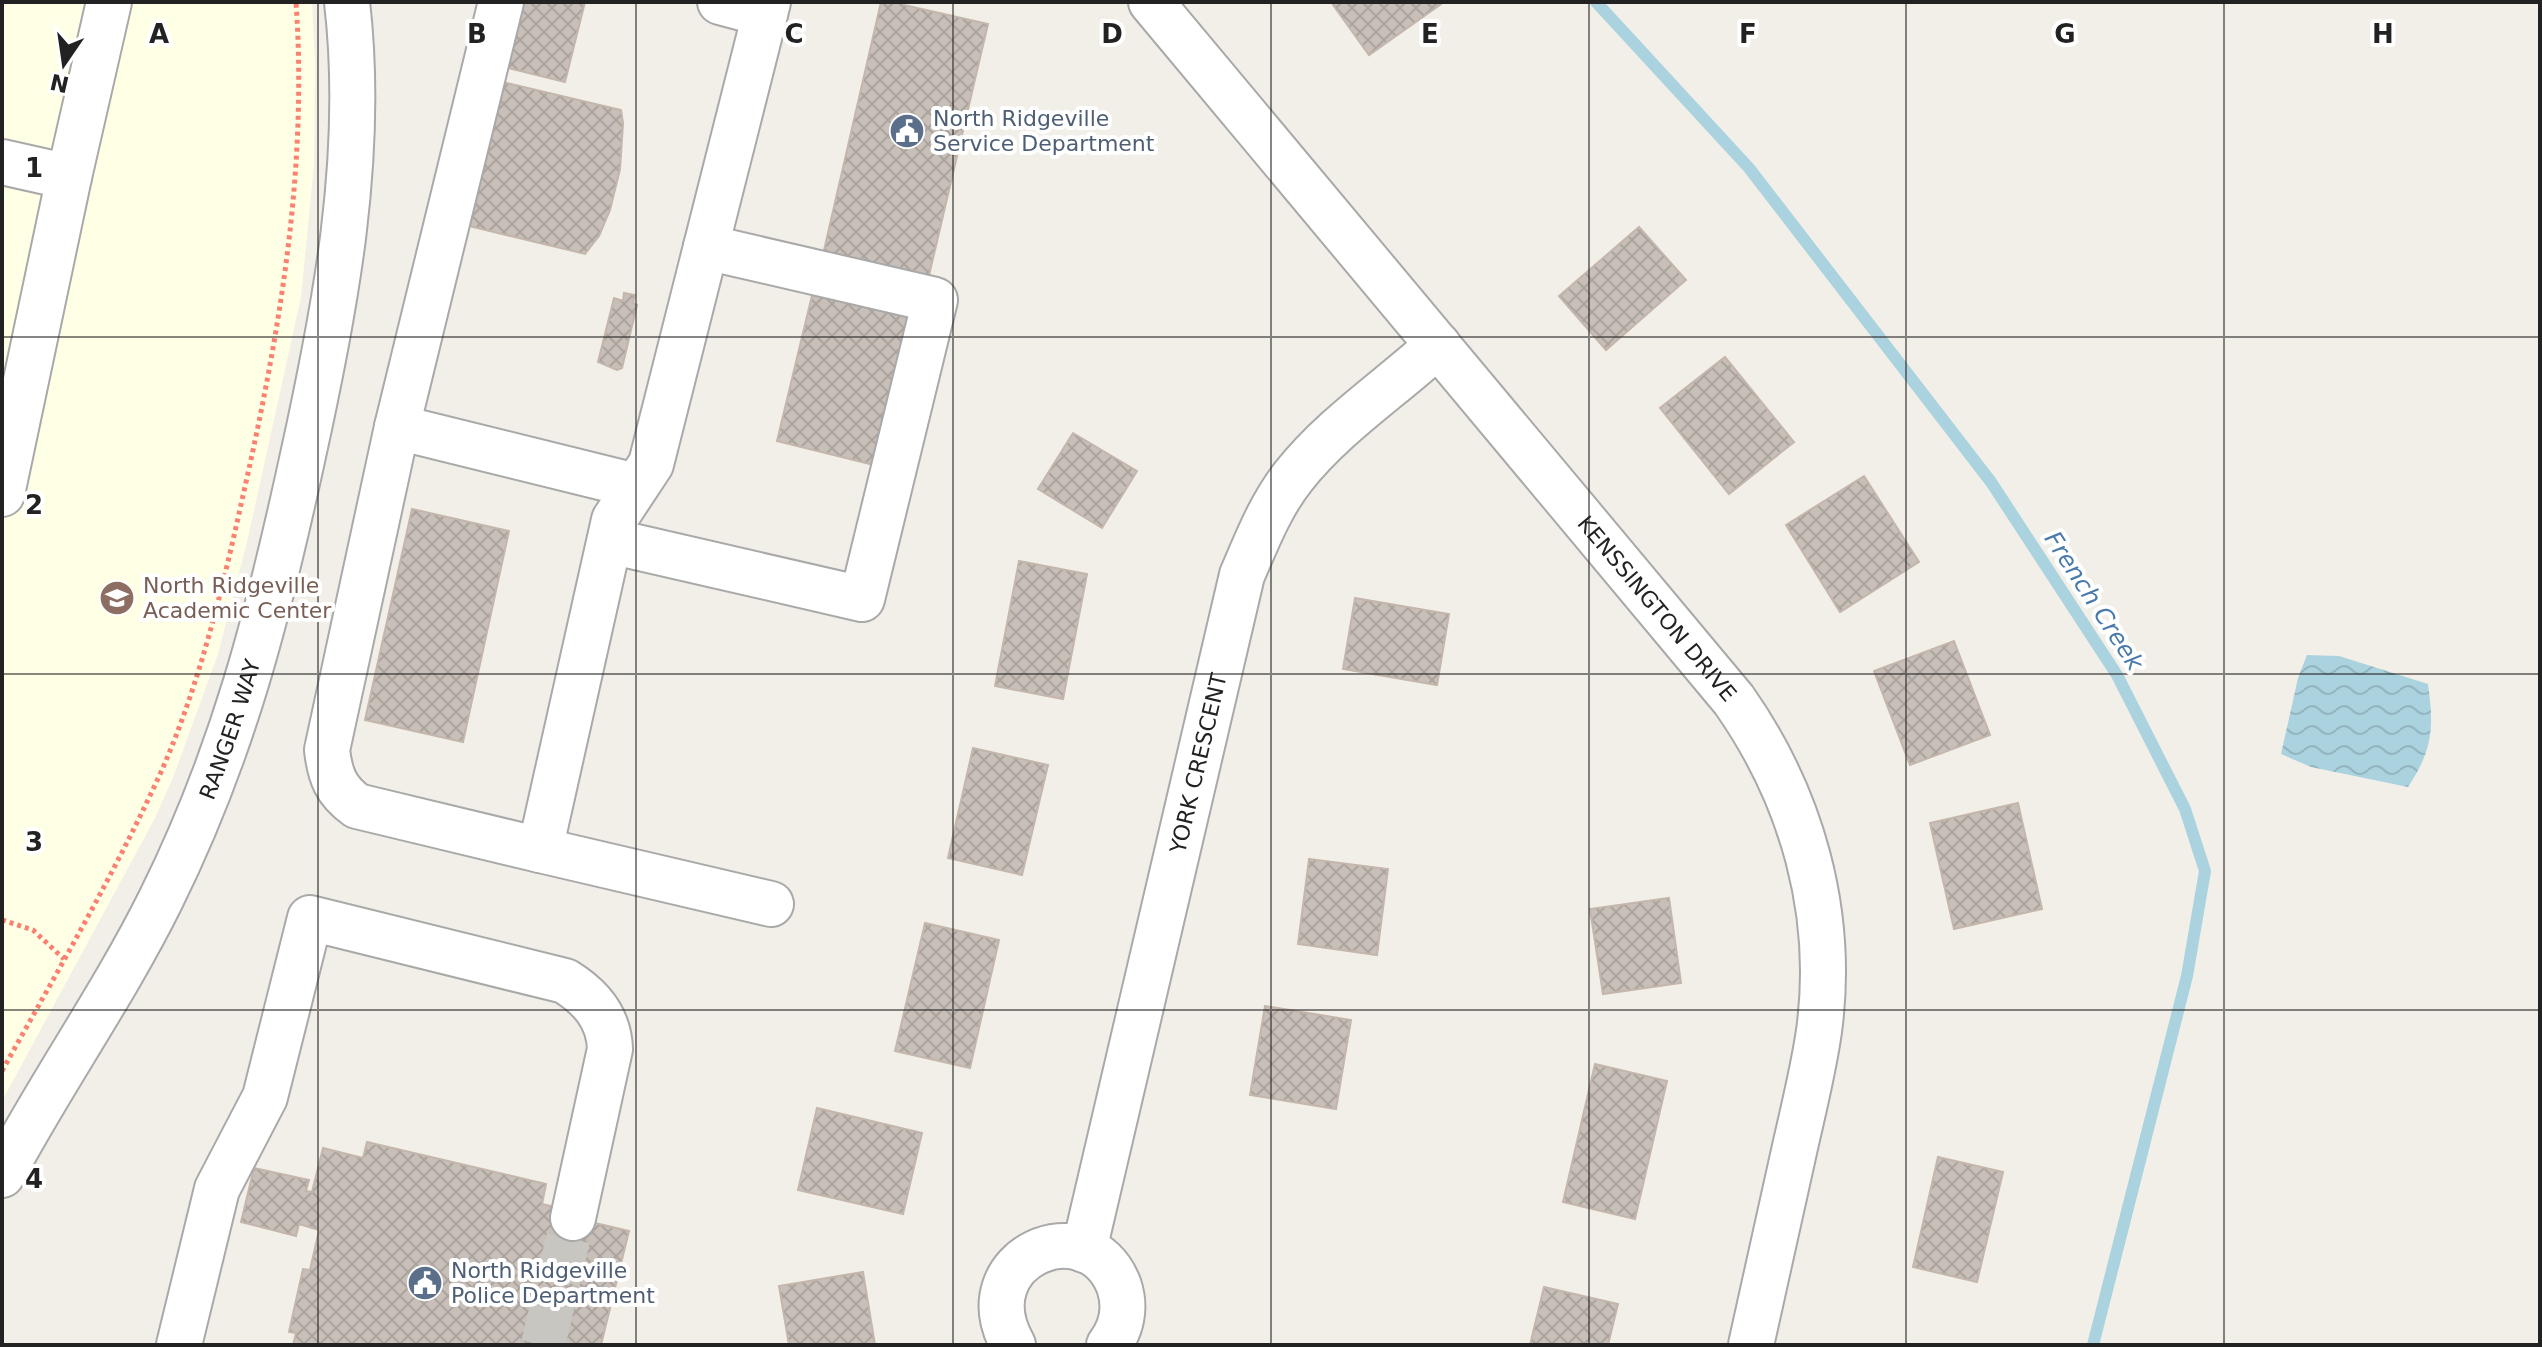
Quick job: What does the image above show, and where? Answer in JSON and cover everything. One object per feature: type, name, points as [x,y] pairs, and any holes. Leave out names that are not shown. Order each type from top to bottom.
[{"type":"street","points":[[2,494],[109,2]]},
{"type":"street","name":"RANGER WAY","points":[[2,1175],[162,897],[213,787],[247,689],[313,413],[342,241],[353,132],[347,2]]},
{"type":"street","points":[[501,2],[397,427],[327,750],[329,769],[335,786],[357,806],[771,904]]},
{"type":"street","points":[[540,850],[614,520],[651,464],[766,8],[720,2]]},
{"type":"street","name":"KENSSINGTON DRIVE","points":[[1151,2],[1734,700],[1756,732],[1791,801],[1814,876],[1820,914],[1823,993],[1812,1070],[1751,1345]]},
{"type":"street","points":[[2,162],[69,177]]},
{"type":"street","points":[[610,541],[862,599],[935,300],[706,247]]},
{"type":"street","name":"YORK CRESCENT","points":[[1084,1250],[1242,575],[1261,531],[1291,479],[1351,418],[1438,345]]},
{"type":"street","points":[[397,427],[636,486]]},
{"type":"street","points":[[179,1345],[217,1189],[265,1097],[310,918],[565,981],[591,1000],[605,1025],[610,1049],[573,1218]]},
{"type":"street","points":[[1013,1345],[1003,1327],[1000,1308],[1003,1288],[1012,1270],[1026,1256],[1044,1248],[1064,1245],[1084,1250],[1108,1268],[1122,1295],[1123,1315],[1109,1345]]},
{"type":"path","points":[[2,1071],[113,873],[162,770],[184,711],[229,560],[259,429],[288,269],[297,125],[296,2]]},
{"type":"path","points":[[2,920],[33,930],[64,959]]},
{"type":"shaded area","name":"North Ridgeville Academic Center","points":[[2,2],[312,2],[315,62],[314,165],[301,297],[247,542],[218,654],[155,818],[2,1101]]},
{"type":"water","points":[[2307,655],[2339,656],[2428,684],[2430,738],[2423,761],[2408,787],[2311,767],[2281,754],[2298,678]]},
{"type":"building","points":[[519,2],[585,2],[565,82],[504,67]]},
{"type":"building","points":[[881,2],[904,2],[904,5],[988,24],[927,284],[822,259]]},
{"type":"building","points":[[1331,2],[1444,2],[1369,55]]},
{"type":"building","points":[[494,80],[621,110],[620,169],[610,210],[599,236],[585,254],[461,224]]},
{"type":"building","points":[[1639,227],[1686,280],[1606,350],[1559,296]]},
{"type":"building","points":[[815,283],[915,306],[878,466],[777,441]]},
{"type":"building","points":[[624,293],[635,295],[633,303],[637,305],[622,368],[617,370],[598,362],[614,298],[623,301]]},
{"type":"building","points":[[1725,357],[1794,442],[1729,494],[1660,408]]},
{"type":"building","points":[[1073,433],[1137,471],[1102,528],[1038,489]]},
{"type":"building","points":[[1864,476],[1919,562],[1840,612],[1786,525]]},
{"type":"building","points":[[412,509],[509,531],[463,742],[365,720]]},
{"type":"building","points":[[1019,561],[1087,574],[1063,699],[995,686]]},
{"type":"building","points":[[1355,598],[1449,614],[1437,685],[1343,669]]},
{"type":"building","points":[[1954,641],[1990,735],[1910,765],[1874,671]]},
{"type":"building","points":[[973,748],[1048,765],[1022,875],[948,858]]},
{"type":"building","points":[[2018,803],[2042,909],[1954,929],[1930,823]]},
{"type":"building","points":[[1309,859],[1388,869],[1377,955],[1298,944]]},
{"type":"building","points":[[1669,898],[1681,983],[1603,994],[1590,909]]},
{"type":"building","points":[[925,923],[999,940],[970,1068],[895,1051]]},
{"type":"building","points":[[1265,1006],[1351,1020],[1336,1109],[1250,1095]]},
{"type":"building","points":[[1595,1064],[1667,1081],[1635,1219],[1563,1202]]},
{"type":"building","points":[[817,1108],[922,1133],[903,1214],[798,1190]]},
{"type":"building","points":[[367,1142],[546,1184],[542,1204],[559,1208],[557,1214],[629,1231],[601,1345],[293,1345],[296,1333],[289,1332],[303,1269],[310,1270],[319,1230],[299,1224],[296,1236],[241,1222],[254,1168],[309,1180],[306,1191],[312,1192],[323,1148],[363,1158]]},
{"type":"building","points":[[1938,1157],[2003,1172],[1977,1282],[1913,1267]]},
{"type":"building","points":[[863,1272],[875,1345],[789,1345],[779,1286]]},
{"type":"building","points":[[1544,1287],[1618,1304],[1608,1345],[1530,1345]]},
{"type":"waterway","name":"French Creek","points":[[1596,2],[1749,168],[1991,482],[2117,675],[2185,809],[2205,871],[2187,976],[2093,1345]]},
{"type":"tunnel","points":[[543,1345],[573,1218]]},
{"type":"place","name":"North Ridgeville Service Department","points":[[907,131]]},
{"type":"place","name":"North Ridgeville Academic Center","points":[[117,598]]},
{"type":"place","name":"North Ridgeville Police Department","points":[[425,1283]]}]
